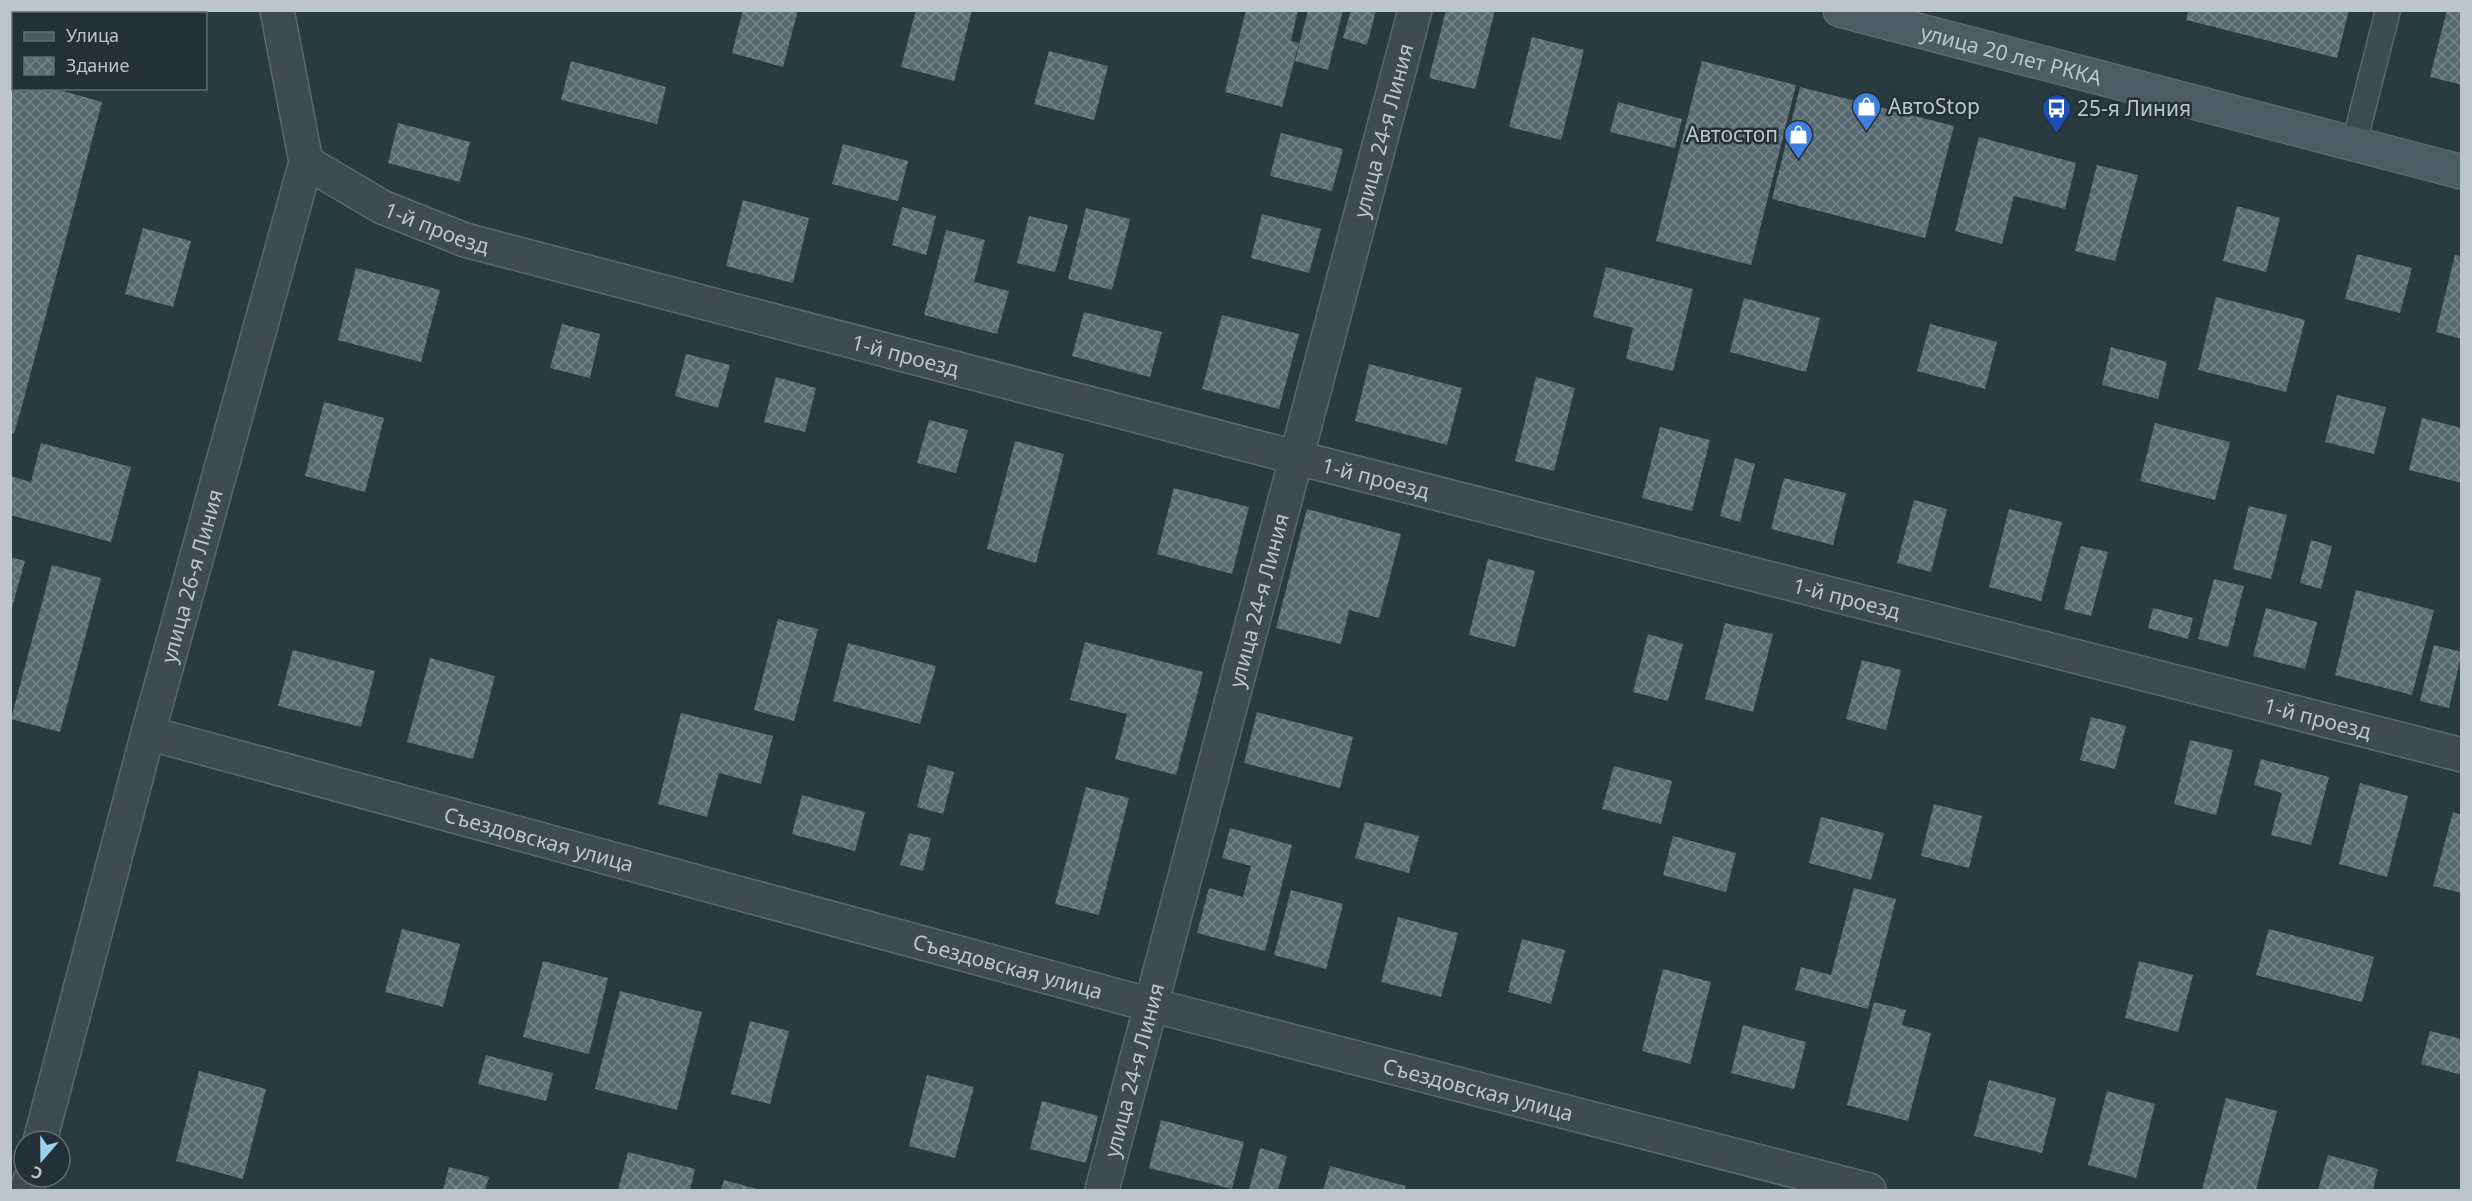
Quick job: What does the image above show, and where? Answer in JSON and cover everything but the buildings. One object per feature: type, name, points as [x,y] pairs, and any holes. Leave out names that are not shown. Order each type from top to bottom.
[{"type":"main road","name":"улица 20 лет РККА","points":[[1840,10],[1873,15],[2462,172]]},
{"type":"street","name":"улица 26-я Линия","points":[[43,1129],[148,733],[306,162],[276,10]]},
{"type":"street","name":"улица 24-я Линия","points":[[1102,1191],[1415,10]]},
{"type":"street","name":"1-й проезд","points":[[306,162],[382,207],[465,240],[1298,458],[2462,754]]},
{"type":"street","name":"Съездовская улица","points":[[148,733],[1150,1005],[1869,1191]]},
{"type":"lane","points":[[2354,144],[2388,10]]},
{"type":"place","name":"АвтоStop","points":[[1867,132]]},
{"type":"place","name":"25-я Линия","points":[[2056,134]]},
{"type":"place","name":"Автостоп","points":[[1799,160]]}]
